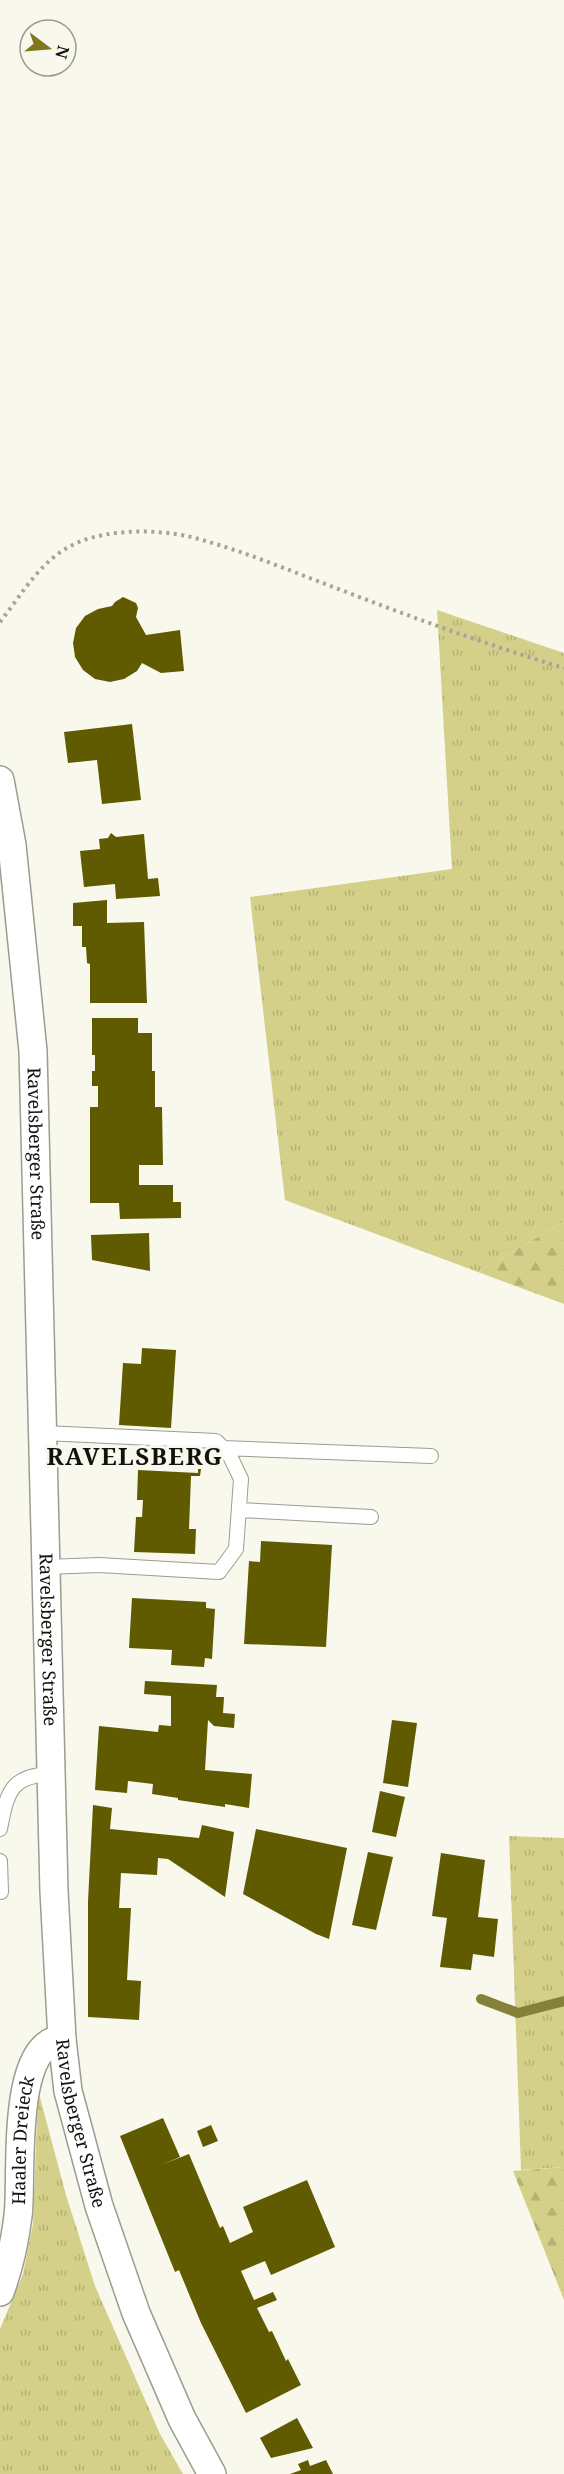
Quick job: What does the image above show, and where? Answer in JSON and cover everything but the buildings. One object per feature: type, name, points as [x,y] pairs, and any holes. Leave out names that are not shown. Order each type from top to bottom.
[{"type":"street","name":"Ravelsberger Straße","points":[[0,780],[12,845],[33,1051],[54,1891],[62,2039],[68,2091],[103,2217],[141,2323],[182,2420],[212,2474]]},
{"type":"street","name":"Haaler Dreieck","points":[[0,2292],[7,2274],[18,2216],[25,2087],[42,2049],[54,2040],[62,2039]]},
{"type":"lane","points":[[44,1434],[216,1442],[229,1454],[241,1479],[236,1549],[219,1572],[99,1565],[46,1567]]},
{"type":"lane","points":[[222,1448],[431,1456]]},
{"type":"lane","points":[[240,1510],[371,1517]]},
{"type":"lane","points":[[0,1828],[9,1794],[23,1778],[36,1774],[52,1774]]},
{"type":"lane","points":[[0,1861],[1,1892]]},
{"type":"path","points":[[0,622],[52,556],[79,542],[104,535],[147,533],[189,537],[245,554],[464,636],[564,668]]},
{"type":"green space","points":[[437,610],[564,653],[564,1222],[478,1272],[285,1200],[250,897],[452,869]]},
{"type":"green space","points":[[564,1222],[564,1304],[478,1272]]},
{"type":"green space","points":[[509,1836],[564,1838],[564,2167],[521,2170]]},
{"type":"green space","points":[[38,2090],[66,2195],[95,2286],[160,2434],[183,2474],[0,2474],[0,2329],[23,2274],[33,2224]]},
{"type":"green space","points":[[564,2167],[564,2300],[513,2171]]},
{"type":"waterway","points":[[481,1999],[518,2013],[564,2001]]},
{"type":"district","name":"RAVELSBERG","points":[[135,1457]]}]
